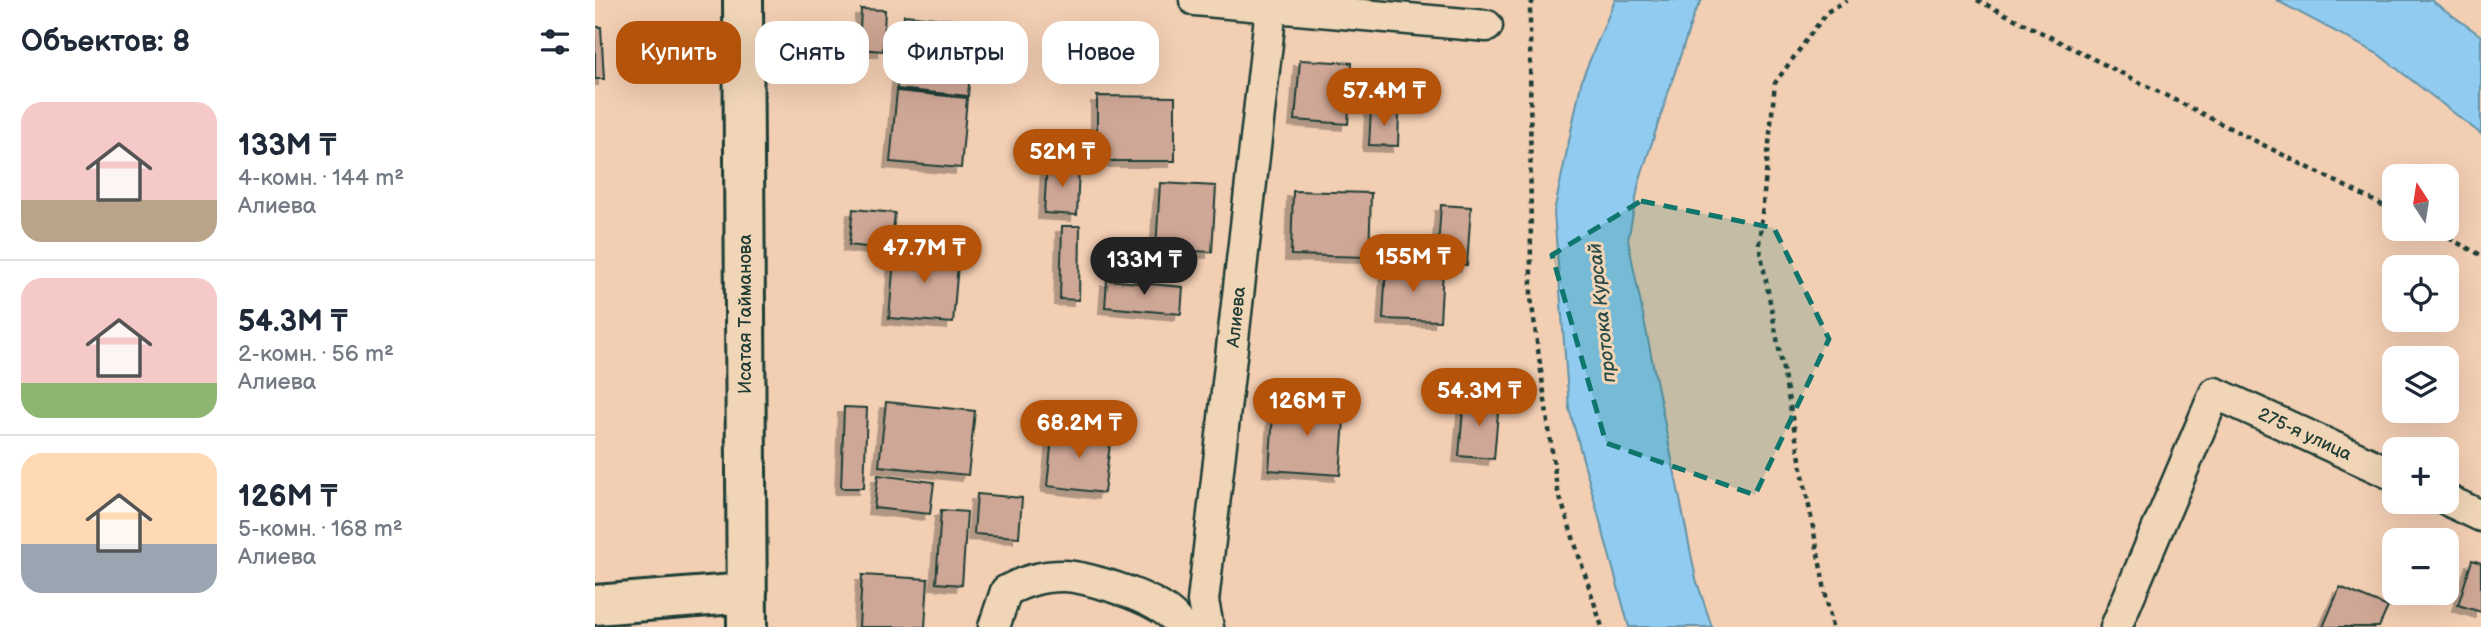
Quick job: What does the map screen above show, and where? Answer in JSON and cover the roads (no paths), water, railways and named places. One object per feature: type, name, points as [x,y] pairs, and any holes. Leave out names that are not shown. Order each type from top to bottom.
[{"type":"street","name":"Исатая Тайманова","points":[[743,0],[747,610]]},
{"type":"street","points":[[1195,0],[1487,26]]},
{"type":"street","name":"Алиева","points":[[1208,627],[1203,601],[1271,8]]},
{"type":"street","name":"275-я улица","points":[[2116,627],[2215,393],[2382,470]]},
{"type":"street","points":[[2459,506],[2481,516]]},
{"type":"street","points":[[994,627],[1006,592],[1029,579],[1066,576],[1150,598],[1178,620],[1179,627]]},
{"type":"street","points":[[595,605],[747,610]]},
{"type":"water","name":"протока Курсай","points":[[1615,0],[1702,0],[1694,14],[1639,182],[1628,240],[1696,579],[1712,627],[1629,627],[1569,408],[1554,212],[1582,79]]},
{"type":"water","points":[[2276,0],[2431,0],[2481,36],[2481,134],[2378,54]]}]
